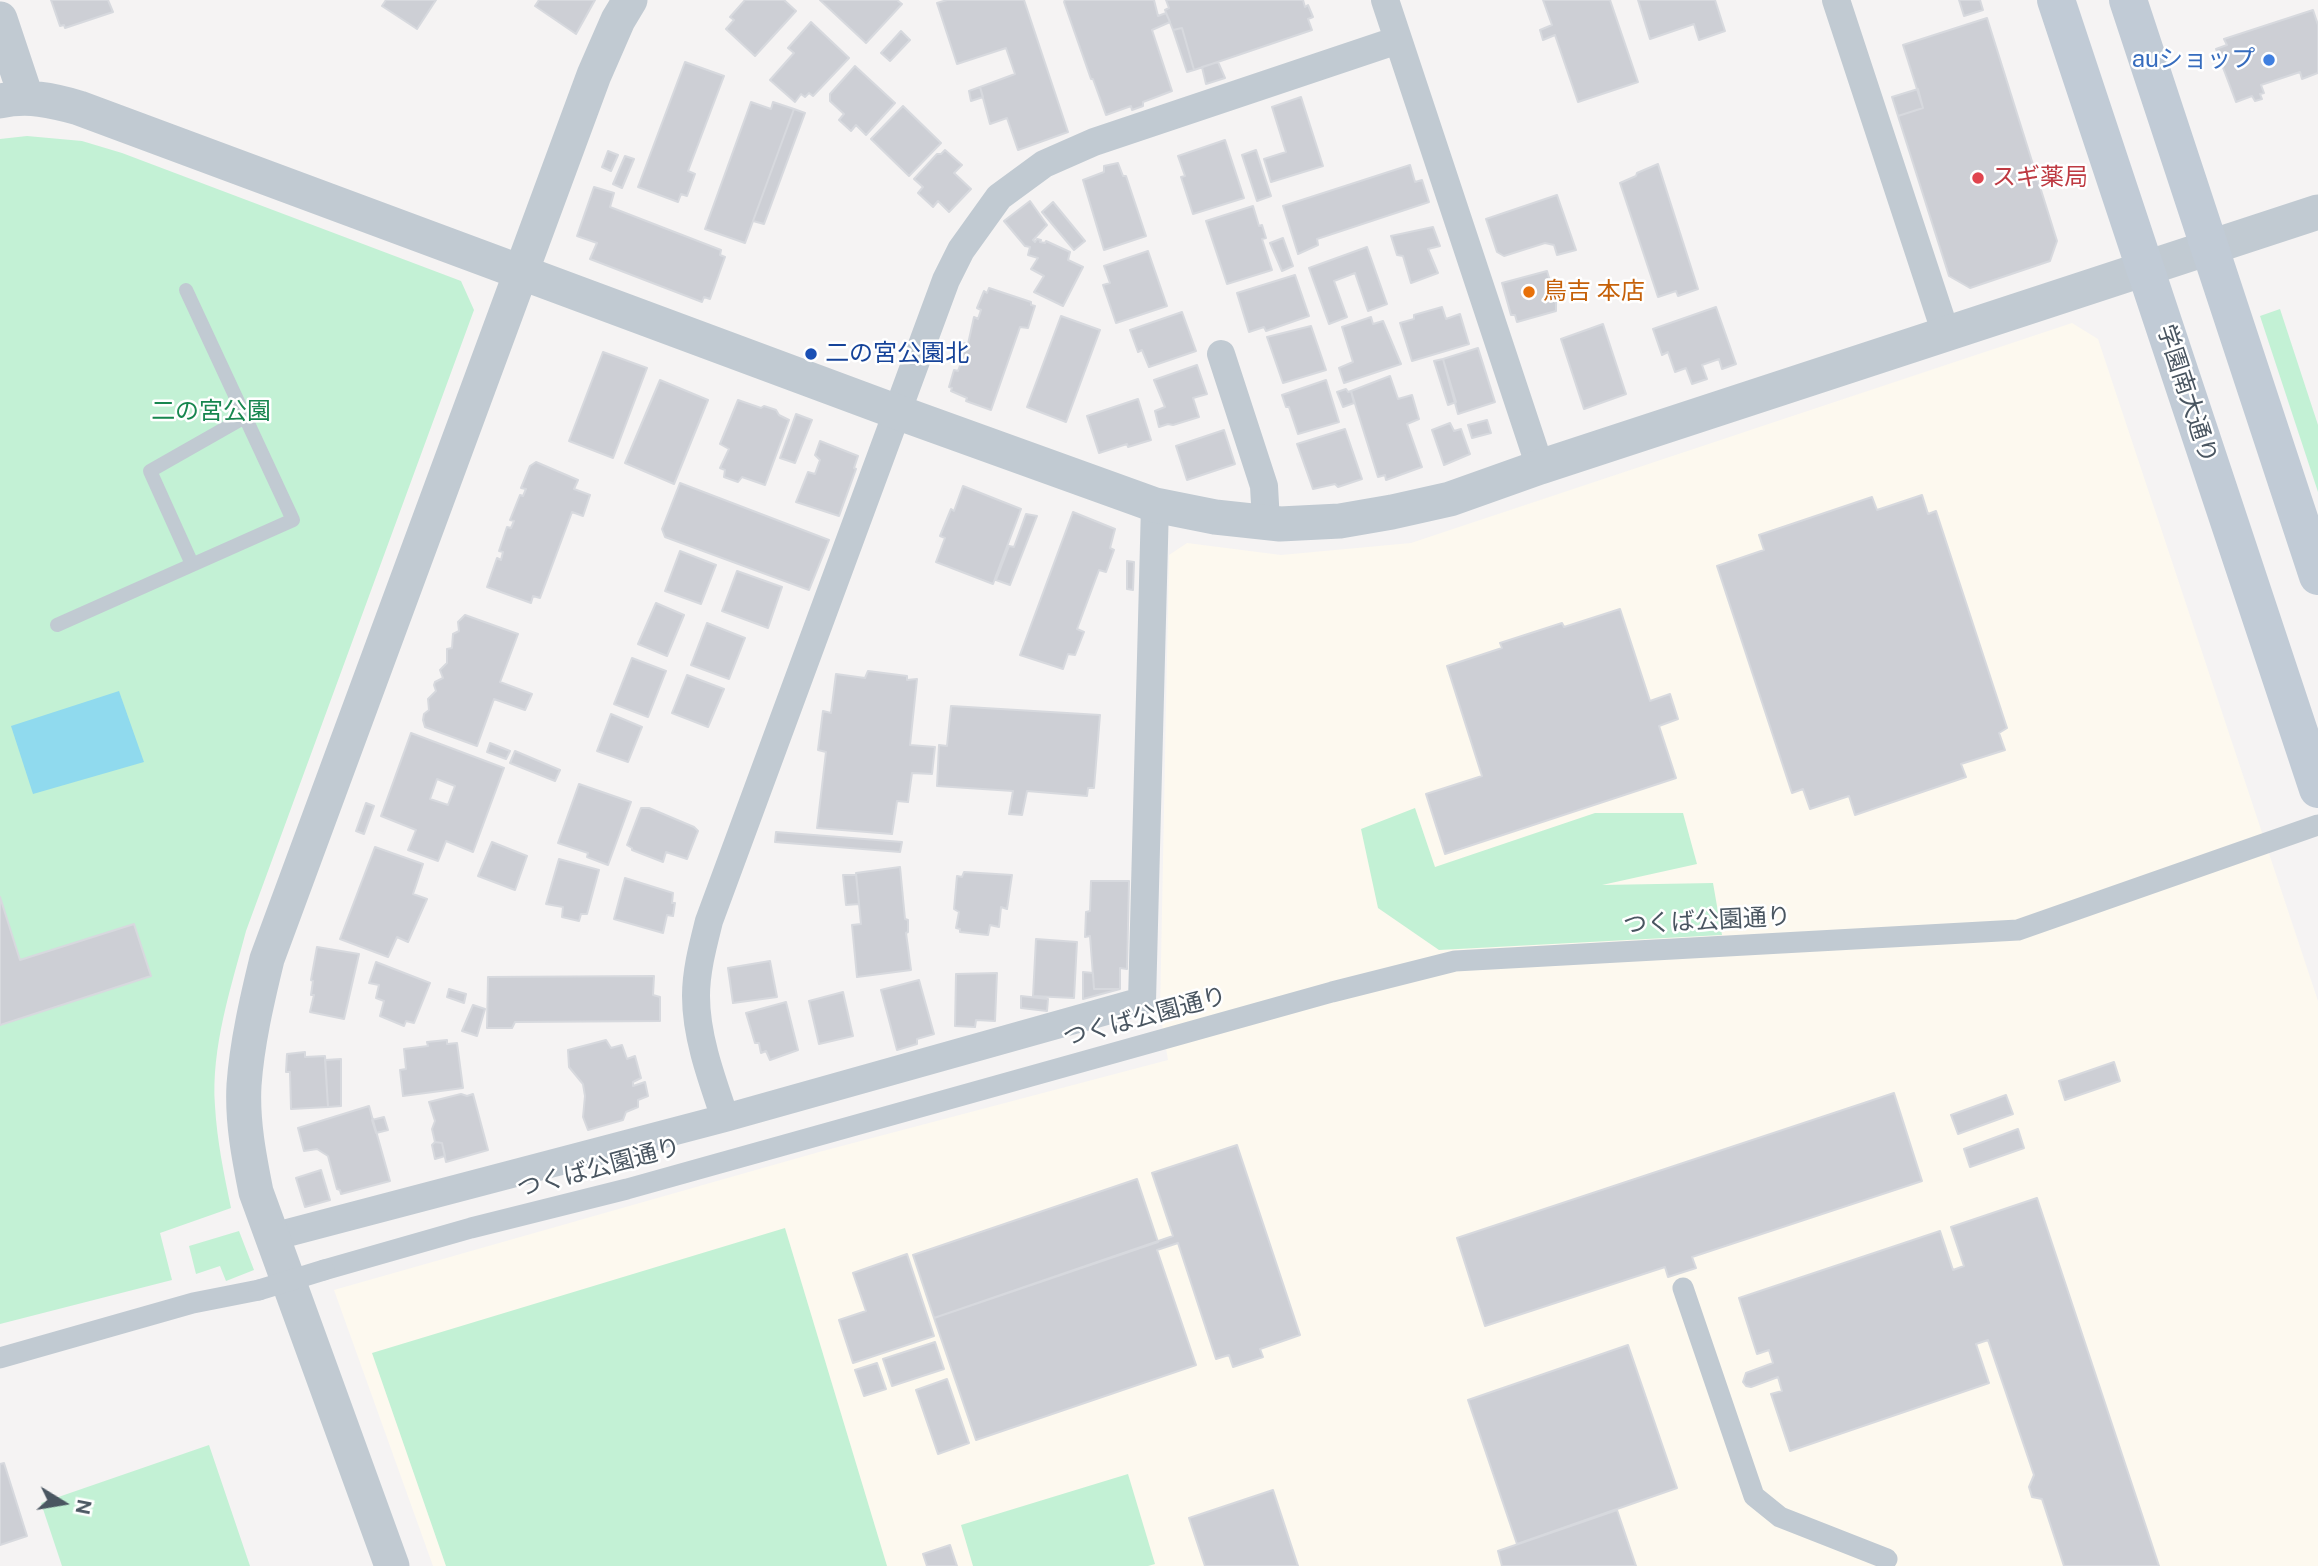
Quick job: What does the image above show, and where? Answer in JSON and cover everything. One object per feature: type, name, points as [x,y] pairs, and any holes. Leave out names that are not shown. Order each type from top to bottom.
[{"type":"main road","name":"学園南大通り","points":[[2056,0],[2318,789]]},
{"type":"main road","points":[[2128,0],[2318,576]]},
{"type":"street","points":[[392,1566],[256,1192],[248,1150],[244,1087],[258,995],[267,959],[594,75],[618,20],[630,0]]},
{"type":"street","points":[[1385,0],[1539,467]]},
{"type":"street","points":[[1836,0],[1946,334]]},
{"type":"street","points":[[0,19],[13,99],[55,101],[79,108],[1154,505],[1215,517],[1266,522],[1340,521],[1392,513],[1450,499],[1539,467],[2318,212]]},
{"type":"street","points":[[725,1118],[708,1065],[696,996],[701,953],[709,921],[942,292],[961,250],[999,197],[1044,164],[1094,142],[1398,40]]},
{"type":"street","points":[[1221,354],[1264,486],[1266,522]]},
{"type":"street","points":[[272,1237],[725,1118],[1142,1001],[1154,505]]},
{"type":"street","name":"つくば公園通り","points":[[0,1358],[193,1303],[259,1290],[471,1228],[627,1189],[1332,992],[1455,961],[2018,930],[2318,825]]},
{"type":"street","points":[[1683,1288],[1754,1496],[1780,1517],[1887,1559]]},
{"type":"lane","points":[[57,625],[293,520],[186,290]]},
{"type":"lane","points":[[192,564],[150,471],[245,417]]},
{"type":"shaded area","points":[[2072,323],[2098,339],[2318,1001],[2318,1566],[433,1566],[334,1290],[819,1152],[1168,1060],[1160,1012],[1169,555],[1187,543],[1281,555],[1411,543]]},
{"type":"green space","name":"二の宮公園","points":[[27,136],[82,141],[122,153],[461,281],[474,310],[246,931],[234,974],[219,1040],[215,1084],[217,1132],[231,1208],[160,1233],[172,1280],[0,1324],[0,139]]},
{"type":"green space","points":[[2280,309],[2318,425],[2318,492],[2260,316]]},
{"type":"green space","points":[[1415,808],[1435,867],[1595,813],[1683,813],[1697,864],[1602,885],[1713,883],[1722,935],[1439,950],[1378,908],[1361,829]]},
{"type":"green space","points":[[785,1228],[887,1566],[446,1566],[372,1353]]},
{"type":"green space","points":[[239,1231],[254,1270],[226,1281],[220,1266],[196,1274],[189,1246]]},
{"type":"green space","points":[[209,1445],[250,1566],[62,1566],[41,1503]]},
{"type":"green space","points":[[1128,1474],[1155,1564],[973,1566],[961,1525]]},
{"type":"water","points":[[119,691],[144,762],[33,794],[11,726]]},
{"type":"building","points":[[51,0],[108,0],[113,12],[65,28],[64,25],[60,26]]},
{"type":"building","points":[[386,0],[436,0],[417,29],[382,6]]},
{"type":"building","points":[[539,0],[595,0],[576,34],[535,6]]},
{"type":"building","points":[[745,0],[784,0],[796,11],[755,56],[726,29],[734,20],[730,17]]},
{"type":"building","points":[[820,0],[897,0],[902,4],[866,43]]},
{"type":"building","points":[[947,0],[1024,0],[1068,132],[1018,150],[1007,118],[990,124],[980,87],[1015,74],[1006,48],[957,64],[937,3]]},
{"type":"building","points":[[1065,0],[1154,0],[1158,16],[1166,13],[1170,22],[1152,30],[1172,91],[1143,102],[1143,106],[1132,110],[1131,106],[1106,115]]},
{"type":"building","points":[[1166,0],[1303,0],[1313,17],[1308,19],[1312,30],[1194,70],[1182,28],[1173,30],[1165,10],[1169,8]]},
{"type":"building","points":[[1543,0],[1610,0],[1638,82],[1578,102],[1555,35],[1543,40],[1540,30],[1552,25]]},
{"type":"building","points":[[1638,0],[1715,0],[1725,31],[1699,40],[1694,24],[1650,39]]},
{"type":"building","points":[[1959,0],[1980,0],[1983,10],[1964,16]]},
{"type":"building","name":"auショップ","points":[[2313,10],[2318,25],[2318,73],[2302,79],[2300,72],[2261,85],[2264,93],[2260,94],[2262,99],[2255,101],[2252,96],[2236,102],[2216,49],[2227,45],[2224,39]]},
{"type":"building","name":"スギ薬局","points":[[1987,18],[2057,241],[2050,261],[1970,288],[1949,276],[1898,116],[1923,108],[1903,45]]},
{"type":"building","points":[[811,22],[849,58],[813,96],[809,93],[805,97],[801,94],[795,102],[770,80],[794,53],[788,48]]},
{"type":"building","points":[[1182,28],[1194,70],[1187,72],[1173,30]]},
{"type":"building","points":[[901,31],[910,40],[890,61],[881,53]]},
{"type":"building","points":[[685,62],[724,76],[688,171],[695,174],[687,196],[681,194],[678,202],[638,187]]},
{"type":"building","points":[[1218,62],[1225,78],[1206,84],[1202,67]]},
{"type":"building","points":[[855,66],[895,103],[866,135],[856,125],[851,131],[839,120],[844,114],[830,101],[830,94]]},
{"type":"building","points":[[980,87],[983,97],[971,101],[969,91]]},
{"type":"building","points":[[1918,89],[1923,108],[1898,116],[1892,97]]},
{"type":"building","points":[[1301,97],[1323,166],[1271,182],[1264,159],[1286,152],[1272,107]]},
{"type":"building","points":[[751,102],[771,109],[773,102],[794,109],[745,243],[705,229]]},
{"type":"building","points":[[903,106],[941,143],[909,176],[871,139]]},
{"type":"building","points":[[794,109],[805,113],[764,224],[753,221]]},
{"type":"building","points":[[1225,140],[1244,198],[1193,214],[1181,177],[1185,176],[1178,156]]},
{"type":"building","points":[[945,150],[962,165],[954,173],[971,189],[949,212],[938,201],[933,207],[918,193],[923,187],[914,179],[937,154]]},
{"type":"building","points":[[1256,150],[1271,196],[1257,201],[1242,155]]},
{"type":"building","points":[[608,151],[618,155],[611,171],[602,167]]},
{"type":"building","points":[[625,156],[634,159],[622,188],[613,184]]},
{"type":"building","points":[[1118,163],[1123,176],[1126,176],[1146,236],[1104,250],[1083,180],[1104,172],[1104,166]]},
{"type":"building","points":[[1658,164],[1698,289],[1678,296],[1676,291],[1658,297],[1620,183]]},
{"type":"building","points":[[1410,165],[1415,182],[1422,180],[1429,202],[1317,239],[1318,245],[1298,254],[1283,206]]},
{"type":"building","points":[[594,187],[614,193],[610,207],[721,250],[720,255],[725,257],[710,299],[704,297],[702,302],[590,259],[597,243],[577,236]]},
{"type":"building","points":[[1557,195],[1576,250],[1557,255],[1554,245],[1545,243],[1504,256],[1497,252],[1486,219]]},
{"type":"building","points":[[1030,201],[1047,225],[1033,240],[1046,241],[1070,252],[1068,260],[1083,267],[1063,306],[1034,292],[1044,276],[1031,269],[1038,258],[1028,255],[1030,247],[1025,246],[1004,221]]},
{"type":"building","points":[[1053,202],[1085,241],[1074,250],[1042,212]]},
{"type":"building","points":[[1253,206],[1266,238],[1262,239],[1272,270],[1227,284],[1206,221]]},
{"type":"building","points":[[1433,227],[1440,246],[1428,249],[1438,273],[1411,283],[1403,256],[1397,255],[1391,236]]},
{"type":"building","points":[[1283,238],[1293,266],[1282,271],[1270,243]]},
{"type":"building","points":[[1367,247],[1387,304],[1368,311],[1355,273],[1334,281],[1347,317],[1329,324],[1309,268]]},
{"type":"building","points":[[1148,251],[1167,306],[1116,323],[1103,285],[1110,283],[1104,266]]},
{"type":"building","name":"鳥吉 本店","points":[[1547,271],[1556,301],[1556,311],[1517,322],[1515,315],[1511,315],[1502,283]]},
{"type":"building","points":[[1295,275],[1309,316],[1266,331],[1264,327],[1249,332],[1237,293]]},
{"type":"building","points":[[989,288],[1031,302],[1031,305],[1035,306],[1028,328],[1020,327],[991,410],[966,401],[967,398],[951,391],[952,388],[949,387],[954,370],[958,371],[962,360],[959,359],[964,343],[968,344],[974,317],[978,319],[981,310],[977,308],[984,291],[987,293]]},
{"type":"building","points":[[1442,307],[1446,319],[1460,314],[1469,344],[1412,361],[1400,323],[1414,319],[1414,315]]},
{"type":"building","points":[[1716,307],[1736,364],[1722,369],[1719,359],[1702,365],[1707,379],[1692,384],[1686,368],[1675,372],[1668,352],[1662,355],[1653,329]]},
{"type":"building","points":[[1182,312],[1196,351],[1149,367],[1142,350],[1138,352],[1130,330]]},
{"type":"building","points":[[1061,316],[1100,330],[1066,422],[1027,407]]},
{"type":"building","points":[[1371,317],[1373,324],[1383,321],[1401,364],[1344,383],[1339,368],[1353,362],[1342,327]]},
{"type":"building","points":[[1603,324],[1626,394],[1584,409],[1561,339]]},
{"type":"building","points":[[1311,326],[1326,370],[1283,383],[1267,337]]},
{"type":"building","points":[[1478,348],[1495,402],[1458,414],[1443,359]]},
{"type":"building","points":[[603,352],[647,368],[613,458],[569,441]]},
{"type":"building","points":[[1443,359],[1456,402],[1448,405],[1434,361]]},
{"type":"building","points":[[1197,365],[1207,394],[1193,398],[1199,417],[1159,427],[1155,411],[1165,407],[1154,380]]},
{"type":"building","points":[[1390,376],[1398,399],[1412,395],[1419,419],[1407,424],[1422,467],[1386,480],[1385,475],[1378,477],[1351,391]]},
{"type":"building","points":[[660,380],[708,400],[674,484],[625,463]]},
{"type":"building","points":[[1326,380],[1339,422],[1298,434],[1282,395]]},
{"type":"building","points":[[1346,389],[1351,391],[1354,403],[1343,407],[1337,392]]},
{"type":"building","points":[[1138,399],[1151,440],[1099,453],[1087,416]]},
{"type":"building","points":[[738,400],[776,410],[779,415],[789,420],[765,485],[742,477],[738,482],[724,477],[725,470],[720,468],[729,449],[720,444]]},
{"type":"building","points":[[796,414],[812,420],[795,463],[780,458]]},
{"type":"building","points":[[1487,420],[1491,433],[1472,438],[1468,425]]},
{"type":"building","points":[[1450,423],[1454,431],[1461,429],[1470,454],[1444,465],[1432,430]]},
{"type":"building","points":[[1345,429],[1362,479],[1338,487],[1335,484],[1313,489],[1297,444]]},
{"type":"building","points":[[1224,430],[1235,464],[1187,480],[1176,446]]},
{"type":"building","points":[[820,441],[858,456],[839,516],[796,502],[808,472],[815,474],[820,460],[815,455]]},
{"type":"building","points":[[536,462],[578,480],[574,489],[590,495],[583,516],[572,512],[540,598],[533,596],[531,603],[487,587],[497,558],[501,560],[503,552],[499,551],[507,527],[511,528],[514,521],[510,520],[520,495],[523,496],[526,489],[521,488],[530,466]]},
{"type":"building","points":[[680,483],[829,540],[809,590],[665,537],[662,529]]},
{"type":"building","points":[[963,486],[1021,509],[993,584],[936,562],[945,538],[940,536],[951,509],[954,511]]},
{"type":"building","points":[[1922,495],[1928,514],[1936,511],[2007,728],[1999,733],[2005,750],[1961,764],[1966,777],[1855,815],[1849,796],[1810,809],[1803,789],[1792,793],[1717,566],[1764,550],[1759,535],[1872,497],[1877,510]]},
{"type":"building","points":[[1073,512],[1115,529],[1110,548],[1114,550],[1106,572],[1099,570],[1077,629],[1084,632],[1075,655],[1068,654],[1063,669],[1020,655]]},
{"type":"building","points":[[1026,514],[1037,516],[1010,585],[996,580],[1009,546],[1014,547]]},
{"type":"building","points":[[680,551],[716,565],[701,604],[665,591]]},
{"type":"building","points":[[1127,561],[1134,562],[1133,590],[1127,589]]},
{"type":"building","points":[[737,571],[782,587],[768,628],[722,611]]},
{"type":"building","points":[[656,603],[684,615],[667,656],[638,644]]},
{"type":"building","points":[[1620,609],[1650,701],[1670,694],[1678,719],[1659,726],[1676,778],[1445,854],[1426,794],[1482,776],[1447,666],[1502,648],[1500,643],[1562,623],[1564,627]]},
{"type":"building","points":[[465,615],[518,634],[500,682],[532,694],[525,710],[494,699],[477,746],[425,727],[423,720],[424,714],[429,710],[428,699],[436,691],[435,682],[443,678],[440,670],[447,663],[447,649],[452,648],[453,634],[459,631],[458,622]]},
{"type":"building","points":[[707,623],[745,638],[729,679],[691,665]]},
{"type":"building","points":[[632,658],[666,671],[648,717],[614,704]]},
{"type":"building","points":[[868,671],[907,676],[907,680],[917,679],[910,745],[935,747],[932,774],[912,773],[908,802],[897,801],[892,834],[817,828],[826,752],[818,750],[823,711],[831,713],[836,674],[865,678]]},
{"type":"building","points":[[687,675],[724,689],[708,727],[672,713]]},
{"type":"building","points":[[951,706],[1100,715],[1094,788],[1088,788],[1087,796],[1027,791],[1022,815],[1009,814],[1013,791],[937,786],[939,745],[947,746]]},
{"type":"building","points":[[611,714],[642,727],[628,762],[597,751]]},
{"type":"building","points":[[411,733],[504,768],[473,852],[446,841],[438,861],[408,850],[416,830],[381,816]],"holes":[[[437,779],[455,786],[448,805],[430,799]]]},
{"type":"building","points":[[490,743],[510,751],[506,759],[487,752]]},
{"type":"building","points":[[515,751],[560,770],[555,781],[510,763]]},
{"type":"building","points":[[579,784],[631,802],[608,865],[587,857],[588,853],[558,843]]},
{"type":"building","points":[[366,803],[374,806],[364,834],[356,831]]},
{"type":"building","points":[[641,808],[649,808],[698,831],[687,859],[666,852],[663,862],[632,850],[627,845]]},
{"type":"building","points":[[776,832],[902,842],[900,852],[775,842]]},
{"type":"building","points":[[492,842],[527,856],[515,890],[478,876]]},
{"type":"building","points":[[375,847],[423,864],[413,894],[427,899],[408,942],[397,937],[388,957],[340,939]]},
{"type":"building","points":[[559,859],[599,870],[587,914],[581,914],[579,921],[562,917],[563,907],[546,904]]},
{"type":"building","points":[[900,867],[905,919],[908,920],[906,933],[911,970],[857,977],[852,925],[861,924],[856,873]]},
{"type":"building","points":[[964,872],[1012,875],[1007,909],[1001,907],[999,927],[990,925],[988,935],[960,932],[960,929],[956,928],[959,912],[954,909],[957,876],[962,877]]},
{"type":"building","points":[[843,875],[856,875],[859,904],[846,905]]},
{"type":"building","points":[[625,878],[673,893],[673,916],[667,915],[663,933],[614,919]]},
{"type":"building","points":[[1091,881],[1129,881],[1127,969],[1120,968],[1120,989],[1094,989],[1090,936],[1085,937],[1086,912],[1090,911]]},
{"type":"building","points":[[0,897],[20,960],[134,924],[151,976],[0,1025]]},
{"type":"building","points":[[1036,939],[1077,942],[1074,998],[1033,996]]},
{"type":"building","points":[[317,947],[359,954],[344,1019],[310,1012],[314,995],[311,995],[311,980]]},
{"type":"building","points":[[770,961],[777,997],[733,1003],[728,968]]},
{"type":"building","points":[[376,962],[430,983],[414,1023],[406,1021],[404,1026],[380,1016],[384,1001],[376,998],[379,985],[369,983]]},
{"type":"building","points":[[1083,972],[1093,973],[1094,989],[1120,989],[1083,999]]},
{"type":"building","points":[[997,973],[995,1021],[976,1020],[975,1027],[955,1026],[956,974]]},
{"type":"building","points":[[654,976],[653,995],[660,997],[660,1021],[515,1022],[512,1028],[487,1028],[488,977]]},
{"type":"building","points":[[919,980],[934,1034],[917,1039],[917,1044],[897,1050],[881,990]]},
{"type":"building","points":[[449,989],[466,994],[464,1003],[447,997]]},
{"type":"building","points":[[843,992],[853,1036],[819,1044],[809,1001]]},
{"type":"building","points":[[1021,996],[1048,999],[1047,1011],[1021,1008]]},
{"type":"building","points":[[786,1002],[798,1050],[770,1060],[766,1051],[761,1053],[759,1043],[755,1043],[746,1013]]},
{"type":"building","points":[[473,1005],[485,1009],[477,1036],[462,1031]]},
{"type":"building","points":[[447,1040],[447,1044],[457,1043],[463,1088],[403,1096],[400,1070],[406,1069],[404,1049],[428,1046],[427,1042]]},
{"type":"building","points":[[606,1040],[611,1048],[622,1045],[627,1059],[635,1056],[641,1078],[633,1082],[633,1086],[645,1082],[648,1096],[638,1100],[638,1107],[626,1112],[623,1120],[588,1130],[583,1117],[583,1084],[569,1067],[568,1050]]},
{"type":"building","points":[[305,1052],[305,1057],[325,1056],[328,1107],[291,1109],[290,1072],[286,1072],[287,1054]]},
{"type":"building","points":[[341,1059],[341,1106],[328,1107],[325,1060]]},
{"type":"building","points":[[2114,1062],[2120,1081],[2065,1100],[2059,1081]]},
{"type":"building","points":[[1894,1093],[1922,1181],[1692,1257],[1696,1268],[1668,1277],[1665,1267],[1485,1326],[1457,1238]]},
{"type":"building","points":[[461,1094],[473,1094],[488,1150],[446,1162],[442,1143],[435,1142],[432,1129],[435,1121],[429,1102]]},
{"type":"building","points":[[2006,1095],[2013,1114],[1958,1134],[1951,1115]]},
{"type":"building","points":[[369,1106],[390,1181],[341,1194],[337,1189],[328,1156],[317,1149],[304,1151],[298,1128]]},
{"type":"building","points":[[384,1117],[388,1130],[376,1133],[372,1120]]},
{"type":"building","points":[[2018,1129],[2024,1148],[1970,1167],[1964,1149]]},
{"type":"building","points":[[435,1142],[442,1143],[445,1156],[435,1159],[432,1145]]},
{"type":"building","points":[[1237,1145],[1300,1335],[1260,1349],[1263,1357],[1233,1367],[1229,1355],[1216,1359],[1178,1243],[1157,1250],[1196,1365],[976,1440],[934,1318],[1173,1236],[1152,1173]]},
{"type":"building","points":[[321,1170],[330,1200],[305,1207],[296,1178]]},
{"type":"building","points":[[1137,1179],[1158,1242],[934,1318],[913,1255]]},
{"type":"building","points":[[2037,1198],[2159,1566],[2064,1566],[2042,1499],[2032,1497],[2029,1487],[2034,1475],[1988,1340],[1976,1344],[1989,1383],[1790,1451],[1771,1394],[1782,1391],[1778,1377],[1751,1387],[1743,1382],[1746,1373],[1773,1363],[1769,1350],[1757,1354],[1739,1298],[1940,1231],[1953,1270],[1964,1266],[1951,1227]]},
{"type":"building","points":[[907,1254],[934,1336],[853,1363],[839,1320],[866,1311],[853,1273]]},
{"type":"building","points":[[935,1342],[944,1369],[892,1386],[883,1359]]},
{"type":"building","points":[[1628,1345],[1677,1488],[1517,1544],[1468,1400]]},
{"type":"building","points":[[877,1363],[886,1389],[864,1396],[855,1370]]},
{"type":"building","points":[[947,1379],[969,1443],[938,1454],[916,1390]]},
{"type":"building","points":[[4,1463],[27,1536],[0,1545],[0,1464]]},
{"type":"building","points":[[1273,1490],[1298,1566],[1205,1566],[1189,1518]]},
{"type":"building","points":[[1617,1510],[1636,1566],[1502,1566],[1498,1551]]},
{"type":"building","points":[[950,1545],[957,1566],[927,1566],[923,1554]]},
{"type":"place","name":"auショップ","points":[[2269,60]]},
{"type":"place","name":"スギ薬局","points":[[1978,178]]},
{"type":"place","name":"鳥吉 本店","points":[[1529,292]]},
{"type":"place","name":"二の宮公園北","points":[[811,354]]}]
